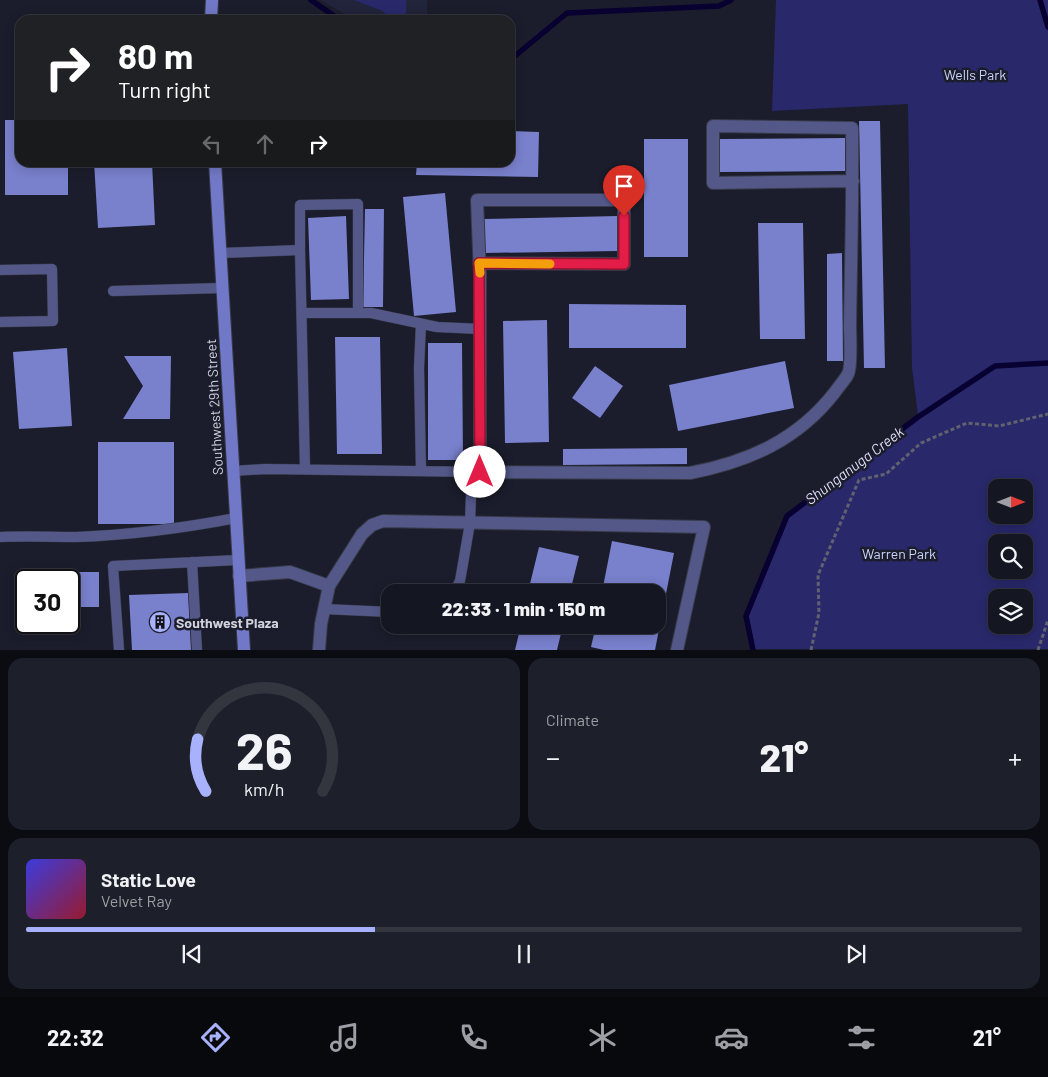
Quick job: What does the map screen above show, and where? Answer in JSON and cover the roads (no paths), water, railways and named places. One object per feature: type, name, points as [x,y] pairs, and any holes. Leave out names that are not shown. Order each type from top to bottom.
[{"type":"main road","points":[[211,15],[212,0]]},
{"type":"main road","name":"Southwest 29th Street","points":[[215,167],[244,650]]},
{"type":"street","points":[[479,263],[624,264],[624,200],[478,200],[480,472],[690,473],[720,467],[749,457],[778,442],[805,424],[827,402],[849,372],[853,182],[852,128],[712,126],[713,183],[853,182]]},
{"type":"street","points":[[319,650],[329,586],[362,534],[372,526],[384,521],[704,527],[677,650]]},
{"type":"street","points":[[239,576],[290,572],[329,586]]},
{"type":"lane","points":[[305,469],[300,205],[358,204],[358,312]]},
{"type":"lane","points":[[220,253],[300,250]]},
{"type":"lane","points":[[0,270],[52,269],[53,321],[0,322]]},
{"type":"lane","points":[[113,291],[222,288]]},
{"type":"lane","points":[[302,313],[371,313],[437,327],[480,329]]},
{"type":"lane","points":[[421,324],[419,368],[421,471]]},
{"type":"lane","points":[[233,471],[305,469],[480,472],[471,495],[470,523],[458,584]]},
{"type":"lane","points":[[0,537],[76,537],[124,534],[206,524],[236,518]]},
{"type":"lane","points":[[119,650],[113,566],[238,560]]},
{"type":"lane","points":[[192,562],[197,650]]},
{"type":"lane","points":[[324,609],[381,612]]},
{"type":"waterway","points":[[311,0],[333,15]]},
{"type":"waterway","points":[[515,56],[567,13],[719,6],[731,0]]},
{"type":"waterway","name":"Shunganuga Creek","points":[[1040,0],[1048,27]]},
{"type":"waterway","name":"Shunganuga Creek","points":[[753,650],[746,616],[787,516],[918,417],[995,366],[1048,363]]},
{"type":"place","name":"Southwest Plaza","points":[[160,622]]},
{"type":"park label","name":"Wells Park","points":[[975,74]]},
{"type":"park label","name":"Warren Park","points":[[899,553]]}]
